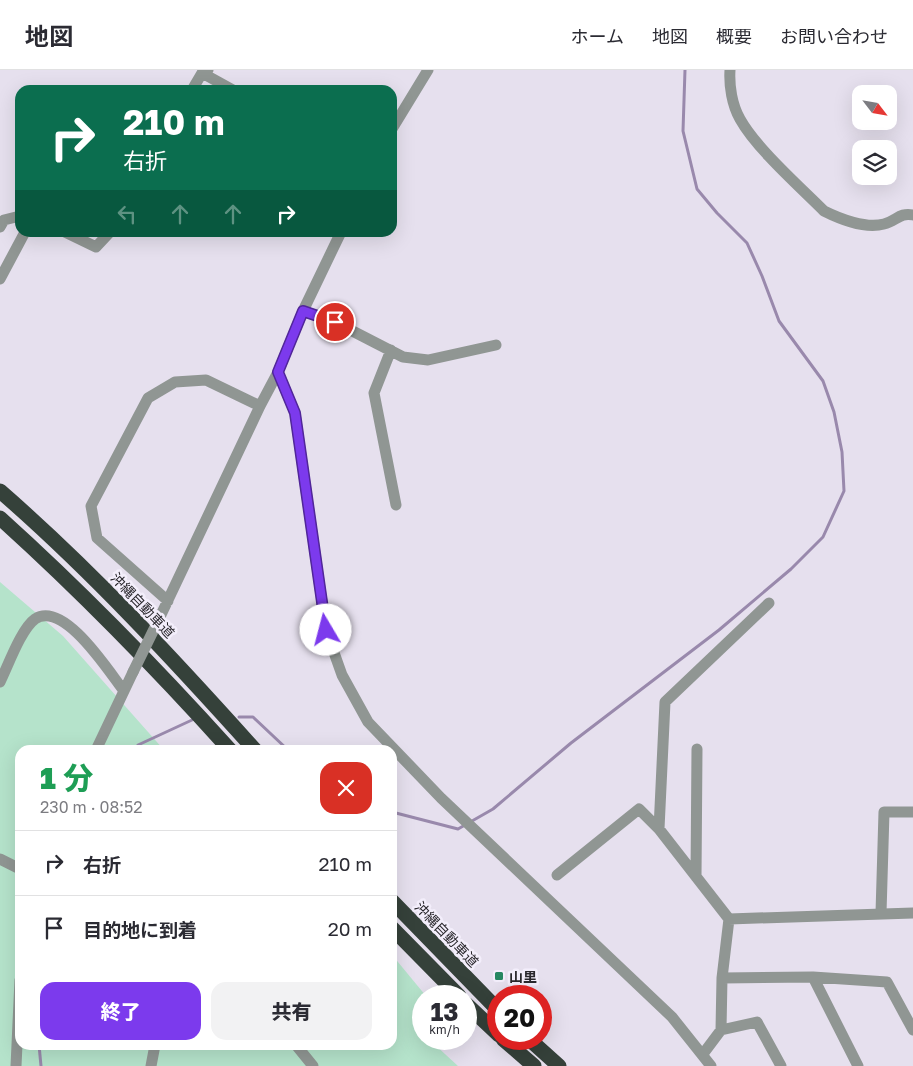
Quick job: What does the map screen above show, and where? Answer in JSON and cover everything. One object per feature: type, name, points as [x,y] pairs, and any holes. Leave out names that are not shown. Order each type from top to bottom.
[{"type":"highway","name":"沖縄自動車道","points":[[0,491],[85,568],[166,651],[251,745]]},
{"type":"highway","points":[[0,518],[71,583],[154,666],[225,745]]},
{"type":"highway","name":"沖縄自動車道","points":[[397,906],[487,999]]},
{"type":"highway","points":[[397,933],[447,985]]},
{"type":"highway","points":[[477,1014],[487,1024]]},
{"type":"highway","points":[[516,1050],[534,1066]]},
{"type":"highway","points":[[541,1050],[559,1066]]},
{"type":"street","points":[[397,121],[428,70]]},
{"type":"street","points":[[730,70],[733,103],[740,119],[755,139],[824,211],[834,216],[874,226],[888,223],[904,213],[913,214]]},
{"type":"street","points":[[195,85],[205,71],[226,85]]},
{"type":"street","points":[[0,227],[4,220],[15,217]]},
{"type":"street","points":[[0,279],[22,237]]},
{"type":"street","points":[[76,237],[96,247],[105,237]]},
{"type":"street","points":[[98,745],[278,372],[303,311],[339,237]]},
{"type":"street","points":[[303,311],[335,322],[404,357],[428,360],[496,345]]},
{"type":"street","points":[[391,350],[374,393],[396,505]]},
{"type":"street","points":[[278,372],[295,413],[326,630],[342,675],[368,722],[391,745]]},
{"type":"street","points":[[168,600],[97,538],[91,506],[148,398],[154,394],[175,382],[206,380],[260,406]]},
{"type":"street","points":[[658,829],[665,702],[770,603]]},
{"type":"street","points":[[0,682],[26,630],[35,619],[52,615],[74,628],[124,691]]},
{"type":"street","points":[[696,877],[697,749]]},
{"type":"street","points":[[397,752],[440,798],[672,1018],[711,1066]]},
{"type":"street","points":[[557,876],[639,809],[658,829],[729,919],[722,978],[721,1030],[703,1054]]},
{"type":"street","points":[[882,913],[884,812],[913,812]]},
{"type":"street","points":[[0,859],[15,866]]},
{"type":"street","points":[[729,919],[913,913]]},
{"type":"street","points":[[722,978],[812,977],[888,982],[913,1030]]},
{"type":"street","points":[[812,977],[858,1066]]},
{"type":"street","points":[[721,1030],[756,1022],[781,1066]]},
{"type":"street","points":[[16,1066],[17,1050]]},
{"type":"street","points":[[151,1066],[154,1050]]},
{"type":"street","points":[[300,1050],[313,1066]]},
{"type":"green space","points":[[0,582],[63,636],[160,745],[15,745],[15,1050],[397,1050],[397,961],[417,985],[412,985],[412,1050],[441,1050],[458,1066],[0,1066]]},
{"type":"waterway","points":[[397,813],[458,829],[493,809],[571,743],[719,630],[791,569],[823,537],[844,491],[842,452],[834,412],[823,381],[779,321],[747,243],[717,213],[697,189],[683,131],[685,70]]},
{"type":"waterway","points":[[239,717],[253,717],[283,745]]},
{"type":"waterway","points":[[138,745],[192,720]]},
{"type":"waterway","points":[[39,1050],[41,1066]]},
{"type":"place","name":"山里","points":[[499,976]]},
{"type":"route","points":[[326,630],[295,413],[278,372],[303,311],[335,322]]}]
